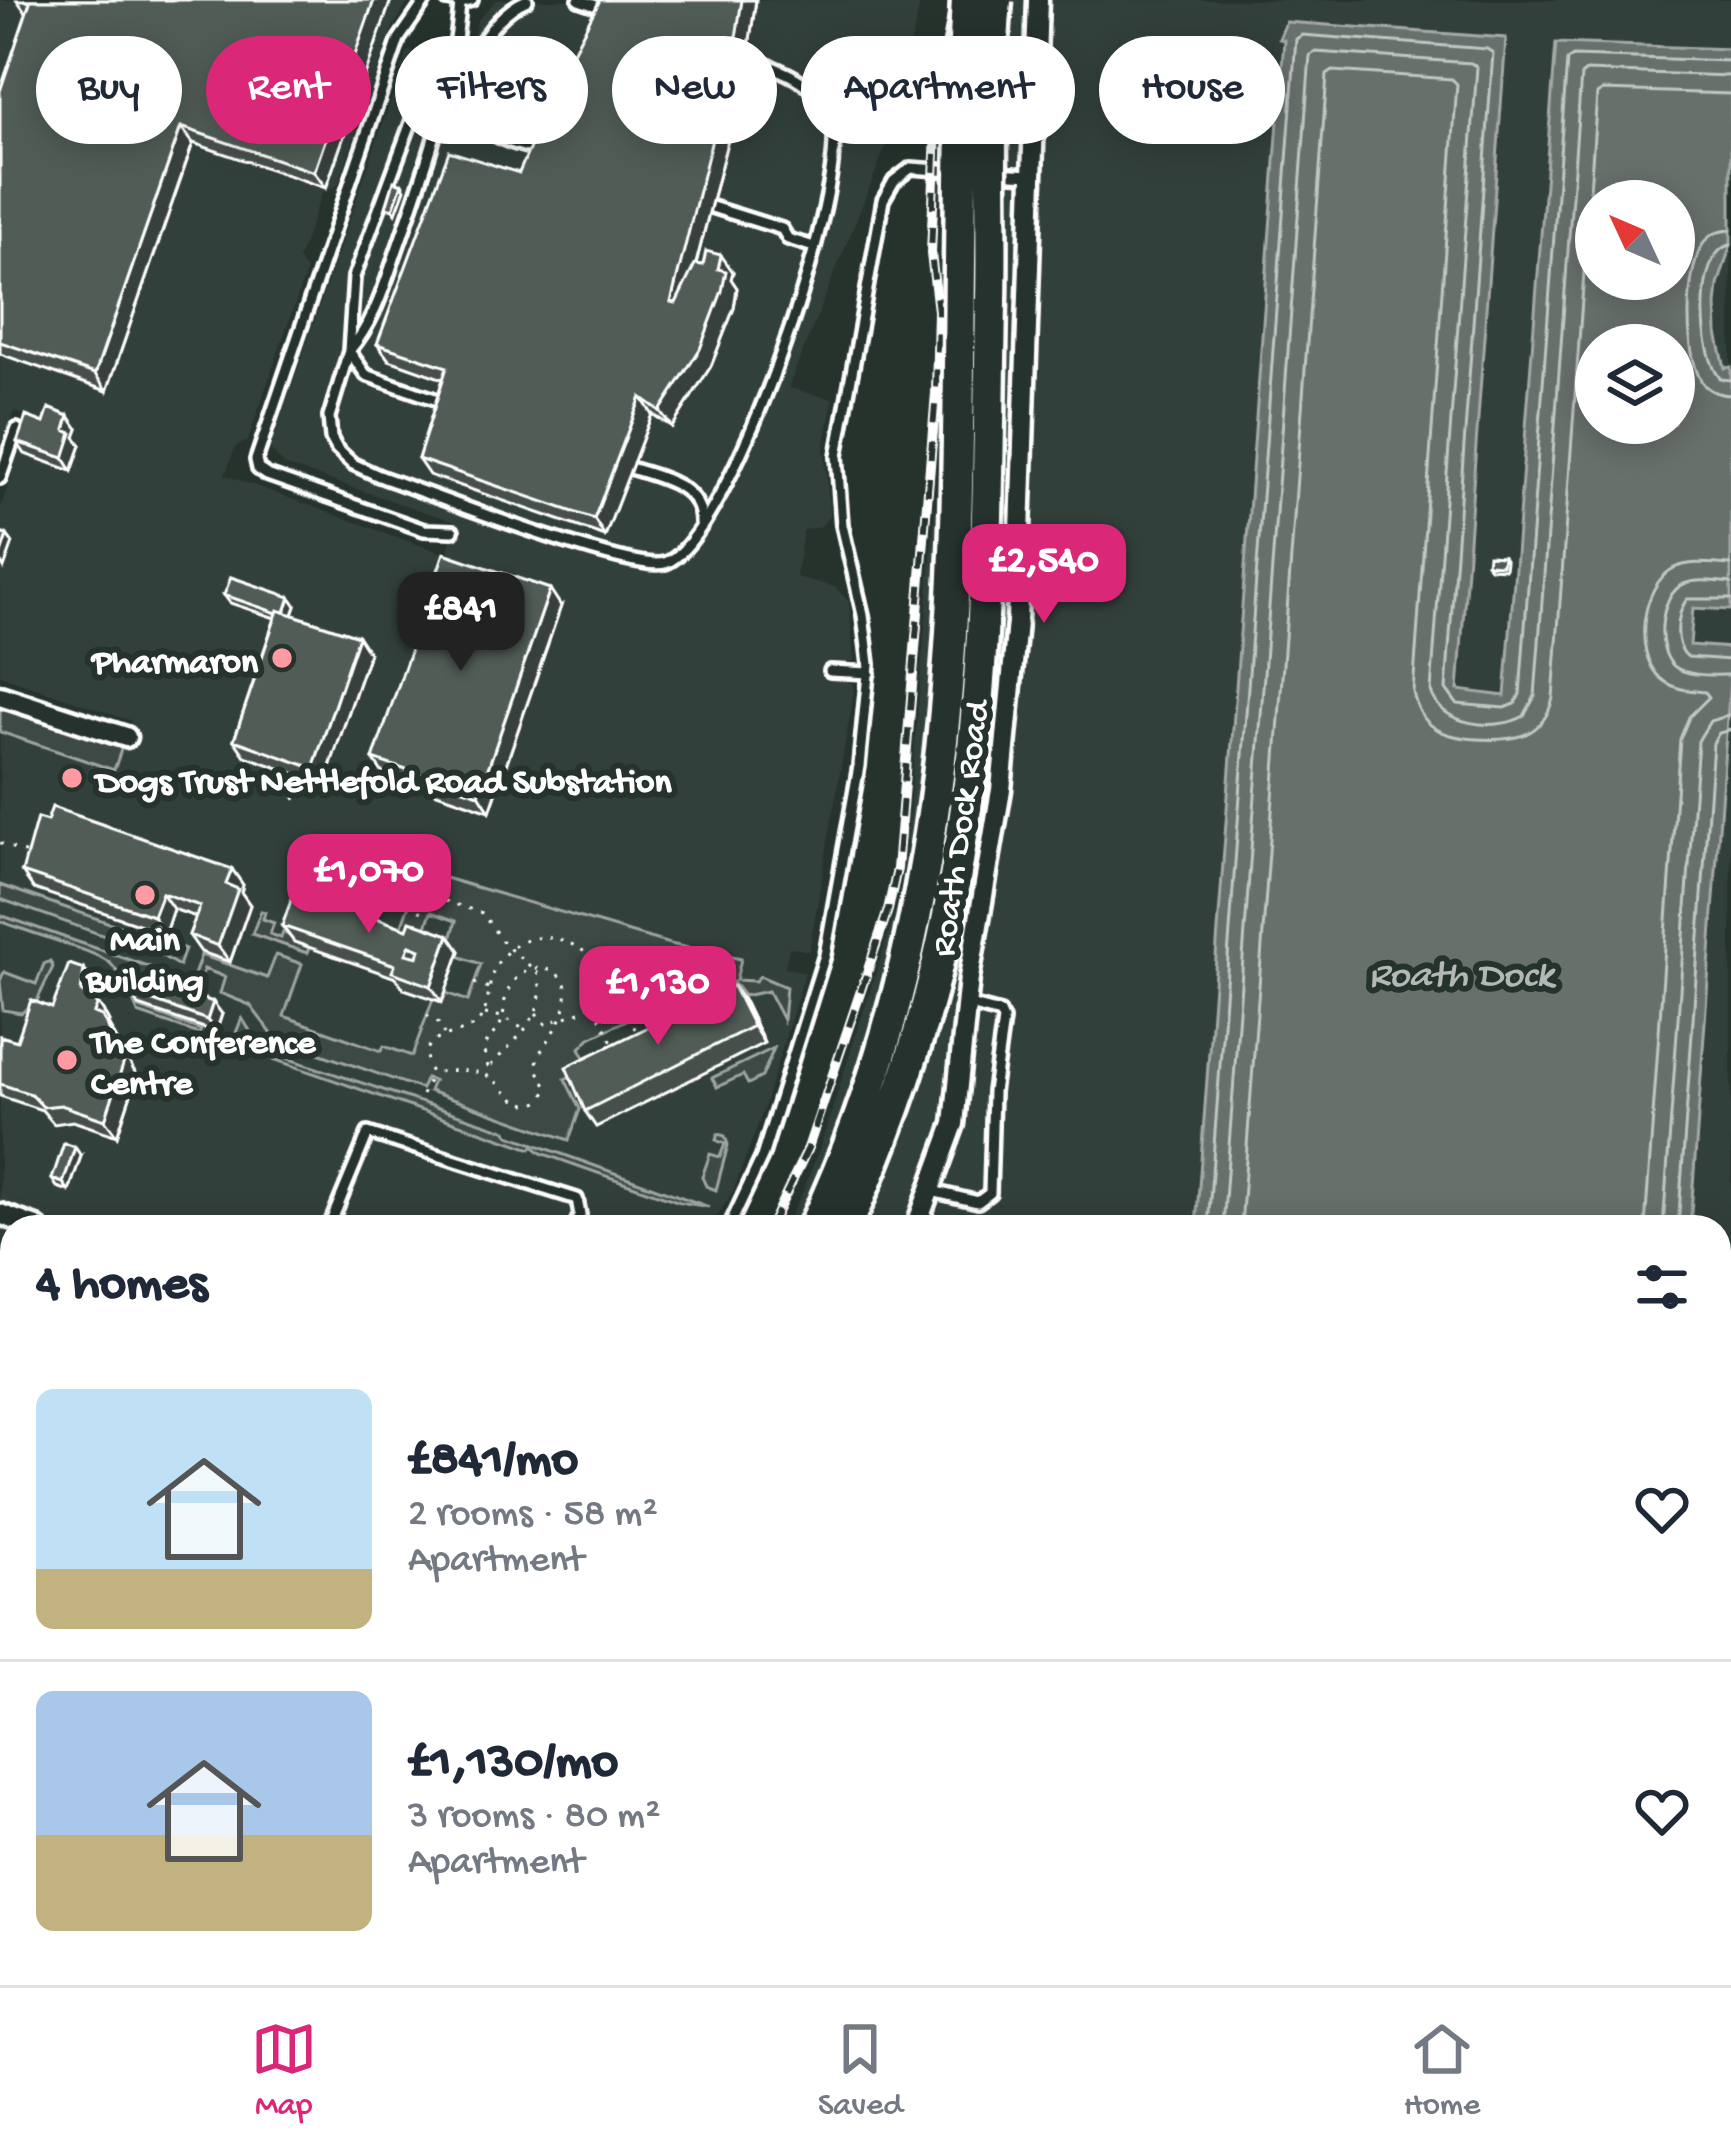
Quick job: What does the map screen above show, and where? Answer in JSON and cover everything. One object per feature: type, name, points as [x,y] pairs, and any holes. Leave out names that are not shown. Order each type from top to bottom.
[{"type":"main road","points":[[819,1215],[854,1135],[888,1035],[911,947],[936,804],[958,489],[967,0]]},
{"type":"main road","points":[[851,1215],[894,1111],[923,1017],[944,934],[963,824],[975,714],[987,487],[990,113],[996,0]]},
{"type":"street","name":"Roath Dock Road","points":[[921,1215],[954,1124],[966,1004],[994,844],[1017,622],[1038,0]]},
{"type":"street","points":[[0,696],[126,737]]},
{"type":"lane","points":[[426,0],[399,39],[256,460],[258,469],[267,475],[424,530],[453,531]]},
{"type":"lane","points":[[447,0],[466,2],[457,36]]},
{"type":"lane","points":[[527,0],[493,23],[471,72],[469,89],[473,109],[495,135],[551,155]]},
{"type":"lane","points":[[579,0],[611,11]]},
{"type":"lane","points":[[401,144],[354,277],[349,351],[329,417],[331,438],[353,464],[453,502],[641,565],[674,560],[692,545],[754,423],[790,328],[835,153],[835,130],[820,98],[777,70]]},
{"type":"lane","points":[[349,351],[370,328],[432,144]]},
{"type":"lane","points":[[735,1215],[762,1157],[825,955],[850,821],[869,674],[863,615],[842,525],[837,456],[884,200],[894,181],[911,168],[1033,175]]},
{"type":"lane","points":[[685,198],[782,229],[788,239],[814,247]]},
{"type":"lane","points":[[349,351],[366,375],[467,410]]},
{"type":"lane","points":[[0,478],[17,429]]},
{"type":"lane","points":[[600,458],[680,486],[695,497],[701,527]]},
{"type":"lane","points":[[830,671],[869,674]]},
{"type":"lane","points":[[932,1191],[978,1202],[990,1192],[993,1092],[1003,1020],[1000,1013],[966,1004]]},
{"type":"lane","points":[[333,1215],[368,1133],[577,1198],[580,1215]]},
{"type":"path","points":[[242,771],[291,790],[298,803]]},
{"type":"path","points":[[0,843],[44,860]]},
{"type":"path","points":[[411,938],[424,901],[433,896],[482,913],[510,950],[534,968],[550,969],[565,982],[567,994],[560,1021],[537,1057],[538,1071],[548,1089],[539,1102],[517,1103],[484,1074],[431,1073]]},
{"type":"path","points":[[422,1095],[431,1073],[424,1054],[444,1034],[467,1031],[483,1014],[494,968],[510,950],[539,938],[568,940],[593,956],[638,1034]]},
{"type":"path","points":[[484,1074],[513,1047],[535,1011],[541,988],[534,968]]},
{"type":"path","points":[[488,1067],[483,1048],[503,1017],[510,986],[534,968]]},
{"type":"path","points":[[535,1011],[546,1024],[560,1021],[594,1005],[613,984],[713,971],[735,991]]},
{"type":"path","points":[[692,977],[711,1019]]},
{"type":"path","points":[[661,980],[677,1014]]},
{"type":"path","points":[[474,983],[489,988]]},
{"type":"path","points":[[594,1005],[622,1063]]},
{"type":"path","points":[[483,1014],[503,1017],[525,1030]]},
{"type":"path","points":[[427,1015],[444,1034]]},
{"type":"shaded area","points":[[0,0],[410,0],[393,27],[371,90],[371,36],[206,36],[206,144],[352,144],[338,185],[322,193],[298,259],[306,272],[248,441],[236,446],[225,475],[447,555],[456,522],[284,465],[270,449],[395,88],[395,144],[588,144],[588,36],[474,36],[477,21],[496,0],[921,0],[913,36],[801,36],[801,144],[887,144],[788,388],[833,399],[824,448],[830,515],[820,527],[803,530],[796,577],[835,587],[849,602],[854,661],[831,665],[828,677],[852,683],[854,692],[809,951],[789,947],[785,967],[805,973],[763,1111],[733,1191],[718,1215],[0,1215],[0,732],[114,769],[131,721],[0,675],[0,509],[31,418],[15,411],[0,451]]},
{"type":"shaded area","points":[[982,0],[1731,0],[1731,1215],[791,1215],[820,1147],[902,891],[945,396],[978,291],[980,144],[1075,144],[1075,36],[982,36]]},
{"type":"shaded area","points":[[0,706],[122,747],[114,770],[0,732]]},
{"type":"shaded area","points":[[421,871],[670,944],[741,959],[736,980],[755,981],[760,976],[786,987],[783,1020],[768,991],[744,996],[733,982],[728,986],[734,997],[723,991],[715,977],[590,1038],[580,1048],[585,1058],[610,1046],[615,1055],[589,1067],[584,1058],[571,1065],[575,1074],[565,1079],[580,1109],[569,1140],[429,1091],[433,1081],[426,1078],[421,1089],[275,1038],[250,1005],[220,993],[225,977],[204,969],[199,982],[193,978],[201,955],[267,978],[276,955],[302,964],[284,1016],[381,1051],[384,1046],[412,1056],[433,999],[442,1002],[446,993],[468,1001],[481,964],[458,956],[459,951],[449,947],[456,921],[431,912],[422,938],[400,930]]},
{"type":"shaded area","points":[[0,885],[185,949],[179,966],[0,899]]},
{"type":"shaded area","points":[[261,911],[265,912],[263,919],[274,923],[270,934],[281,938],[283,932],[309,948],[307,953],[252,934]]},
{"type":"shaded area","points":[[0,915],[150,967],[137,1007],[201,1030],[199,1034],[138,1013],[119,974],[102,958],[0,921]]},
{"type":"shaded area","points":[[50,961],[53,967],[36,1003],[21,1013],[3,1010],[0,981],[4,972],[36,984]]},
{"type":"shaded area","points":[[242,1018],[257,1042],[271,1053],[505,1130],[709,1207],[680,1202],[541,1153],[533,1146],[215,1039],[216,1035],[233,1040]]},
{"type":"shaded area","points":[[774,1048],[762,1077],[748,1084],[743,1075],[717,1087],[712,1078]]},
{"type":"shaded area","points":[[718,1134],[725,1136],[728,1145],[716,1190],[706,1186],[702,1177],[710,1154],[720,1157],[725,1144],[716,1140]]},
{"type":"water","name":"Roath Dock","points":[[1286,22],[1506,38],[1458,690],[1505,696],[1556,43],[1731,49],[1731,244],[1716,305],[1725,368],[1731,367],[1731,610],[1693,608],[1690,645],[1731,648],[1731,665],[1691,1215],[1197,1215],[1276,144],[1285,144],[1285,36],[1280,36]]},
{"type":"building","points":[[24,0],[374,0],[361,36],[206,36],[206,135],[182,127],[182,36],[36,36],[36,144],[175,144],[95,374],[0,342],[0,91],[30,2]]},
{"type":"building","points":[[600,0],[742,0],[736,36],[612,36],[612,144],[711,144],[671,302],[676,303],[695,264],[703,265],[706,251],[721,255],[718,269],[726,271],[700,349],[660,411],[641,397],[594,519],[418,459],[447,367],[377,344],[449,151],[519,173],[532,144],[588,144],[588,36],[581,36]]},
{"type":"building","points":[[231,144],[324,144],[314,172]]},
{"type":"building","points":[[394,181],[402,184],[393,209],[386,207]]},
{"type":"building","points":[[49,408],[69,416],[65,430],[72,433],[64,458],[17,442],[26,416],[44,423]]},
{"type":"building","points":[[444,553],[550,589],[479,794],[373,759]]},
{"type":"building","points":[[1488,555],[1503,556],[1502,565],[1487,564]]},
{"type":"building","points":[[231,577],[290,597],[285,612],[224,595]]},
{"type":"building","points":[[278,610],[358,636],[313,768],[234,740]]},
{"type":"building","name":"Main Building","points":[[52,807],[232,869],[226,884],[238,889],[218,946],[189,935],[200,906],[162,893],[153,916],[22,872],[37,818],[47,821]]},
{"type":"building","points":[[295,889],[407,929],[410,921],[449,935],[431,986],[392,972],[395,965],[282,926]],"holes":[[[410,945],[420,949],[418,957],[406,954]]]},
{"type":"building","name":"The Conference Centre","points":[[69,964],[84,969],[81,992],[91,994],[97,1006],[94,1013],[102,1016],[112,1045],[120,1049],[117,1056],[125,1059],[105,1120],[61,1105],[43,1107],[31,1094],[0,1084],[0,1036],[17,1041],[31,1000],[52,1008]]},
{"type":"building","points":[[137,975],[213,1002],[207,1020],[131,993]]},
{"type":"building","points":[[733,986],[753,1026],[585,1111],[566,1067]]},
{"type":"building","points":[[64,1143],[75,1147],[63,1183],[52,1179]]},
{"type":"railway","points":[[776,1215],[808,1148],[888,910],[897,869],[936,393],[938,311],[931,254],[936,129],[955,0]]},
{"type":"place","name":"Pharmaron","points":[[282,658]]},
{"type":"place","name":"Dogs Trust Nettlefold Road Substation","points":[[72,778]]},
{"type":"place","name":"Main Building","points":[[145,895]]},
{"type":"place","name":"The Conference Centre","points":[[67,1060]]}]
